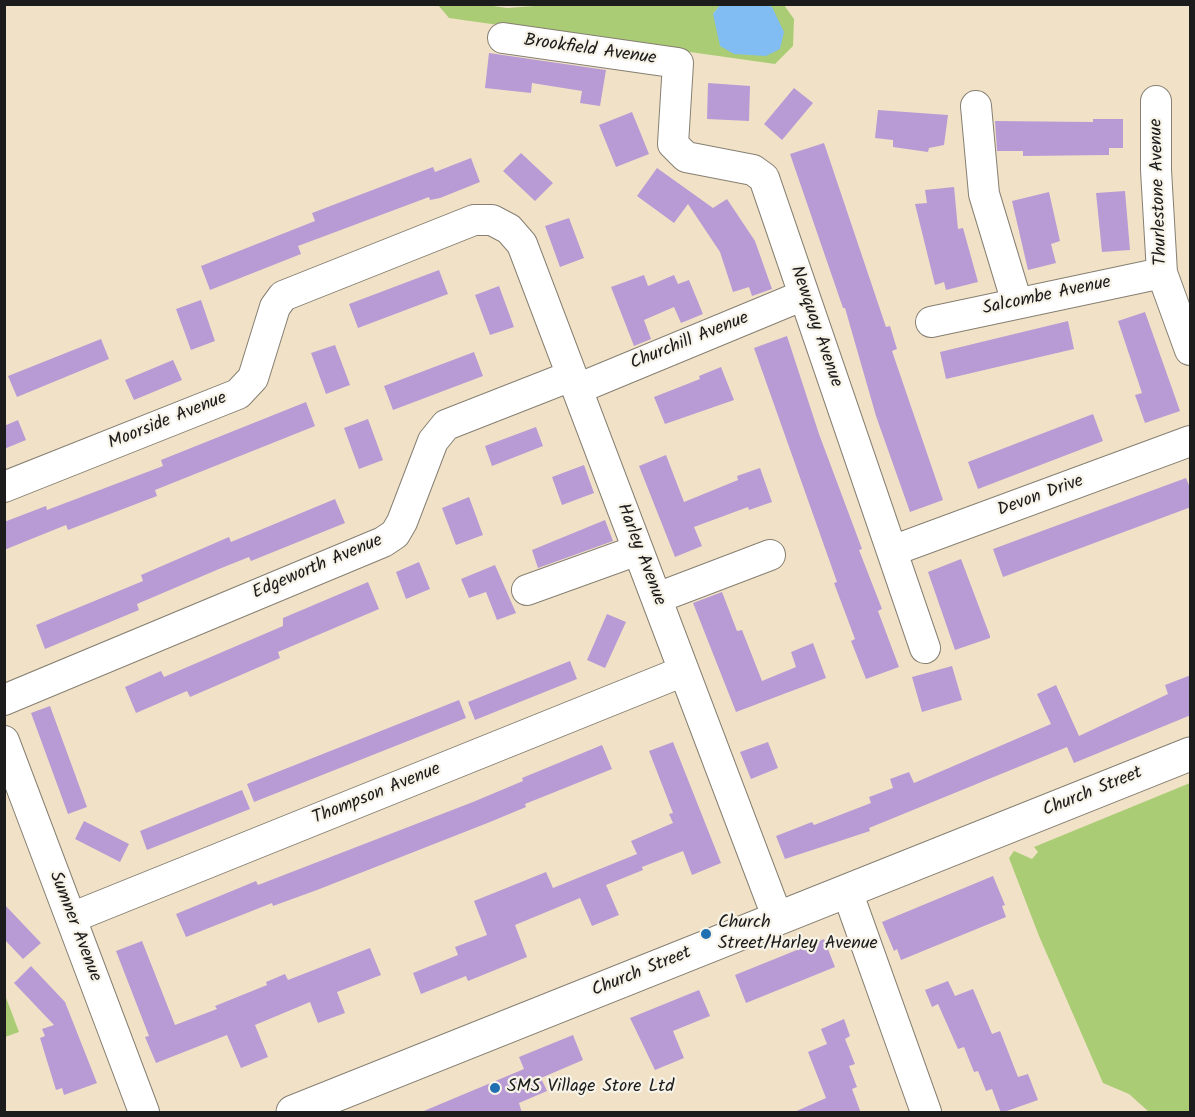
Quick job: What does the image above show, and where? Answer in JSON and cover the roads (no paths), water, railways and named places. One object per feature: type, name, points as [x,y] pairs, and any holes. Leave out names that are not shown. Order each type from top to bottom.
[{"type":"main road","name":"Church Street","points":[[293,1113],[1191,754]]},
{"type":"street","name":"Brookfield Avenue","points":[[502,38],[678,63]]},
{"type":"street","name":"Newquay Avenue","points":[[678,63],[674,144],[686,157],[753,170],[764,178],[925,648]]},
{"type":"street","name":"Thurlestone Avenue","points":[[1156,102],[1156,170],[1162,273],[1191,350]]},
{"type":"street","points":[[976,106],[984,194],[1017,303]]},
{"type":"street","name":"Harley Avenue","points":[[474,220],[492,220],[509,229],[522,244],[778,919]]},
{"type":"street","name":"Moorside Avenue","points":[[4,487],[238,394],[253,378],[275,307],[283,296],[474,220]]},
{"type":"street","name":"Salcombe Avenue","points":[[931,321],[1162,273]]},
{"type":"street","name":"Churchill Avenue","points":[[574,382],[804,295]]},
{"type":"street","name":"Edgeworth Avenue","points":[[4,700],[383,542],[395,534],[402,522],[433,441],[446,425],[574,382]]},
{"type":"street","name":"Devon Drive","points":[[892,551],[1191,441]]},
{"type":"street","points":[[527,590],[638,550]]},
{"type":"street","points":[[657,598],[770,555]]},
{"type":"street","name":"Thompson Avenue","points":[[71,918],[684,671]]},
{"type":"street","name":"Sumner Avenue","points":[[4,741],[144,1113]]},
{"type":"street","points":[[847,891],[926,1113]]},
{"type":"water","points":[[720,5],[772,7],[784,32],[780,49],[766,56],[734,54],[720,46],[713,14]]},
{"type":"place","name":"Church Street/Harley Avenue","points":[[706,934]]},
{"type":"place","name":"SMS Village Store Ltd","points":[[495,1088]]}]
